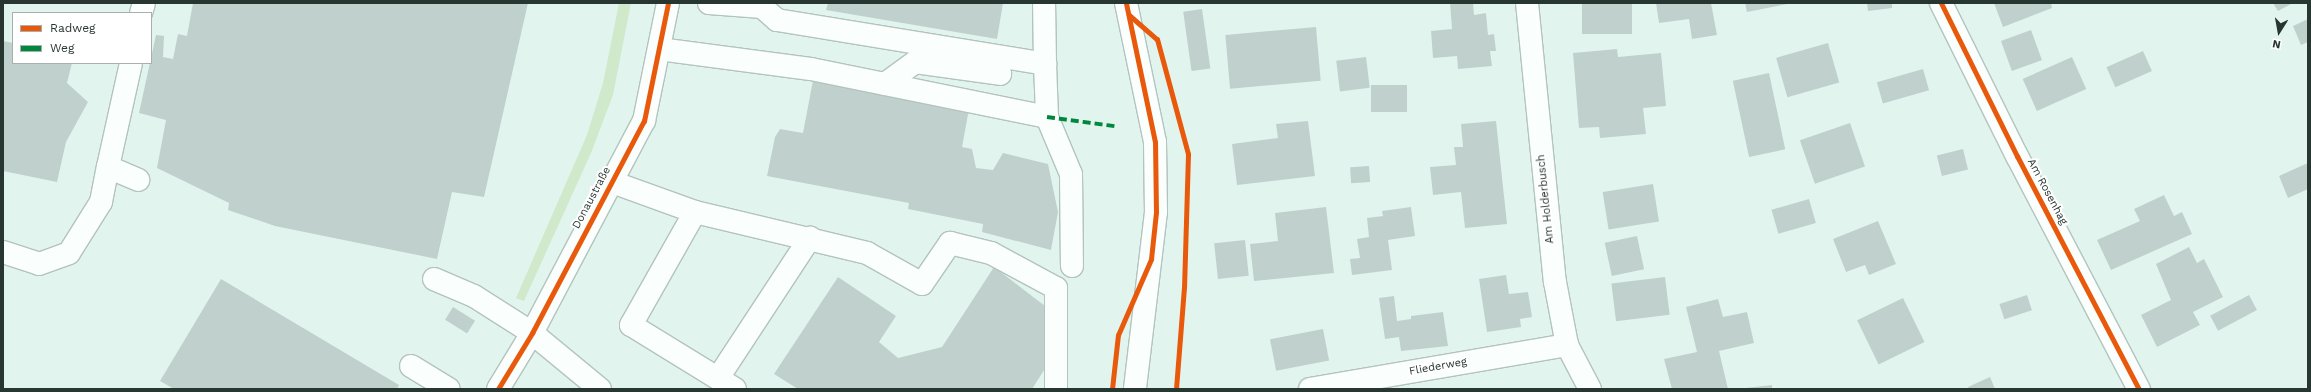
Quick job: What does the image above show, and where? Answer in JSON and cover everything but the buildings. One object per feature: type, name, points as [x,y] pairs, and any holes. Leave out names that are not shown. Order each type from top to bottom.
[{"type":"street","name":"Donaustraße","points":[[498,389],[532,333],[644,121],[668,3]]},
{"type":"street","points":[[709,3],[762,5],[777,20],[1045,64]]},
{"type":"street","points":[[1044,3],[1047,117],[1071,174],[1072,266]]},
{"type":"street","points":[[1126,3],[1155,142],[1156,212],[1135,389]]},
{"type":"street","name":"Am Holderbusch","points":[[1527,3],[1554,282],[1567,345],[1590,389]]},
{"type":"street","name":"Am Rosenhag","points":[[1941,3],[2017,156],[2139,389]]},
{"type":"street","points":[[659,49],[811,69],[1047,117]]},
{"type":"street","points":[[885,84],[915,62],[1000,74]]},
{"type":"street","points":[[3,252],[39,264],[69,253],[101,202],[131,64]]},
{"type":"street","points":[[108,168],[138,180]]},
{"type":"street","points":[[612,182],[695,212],[810,238],[867,253],[922,284],[950,242],[991,253],[1056,288],[1056,389]]},
{"type":"street","points":[[695,212],[631,325],[726,383],[810,238]]},
{"type":"street","points":[[434,279],[474,296],[532,333],[600,389]]},
{"type":"street","name":"Fliederweg","points":[[1310,389],[1567,345]]},
{"type":"street","points":[[411,366],[441,387]]},
{"type":"green space","points":[[619,3],[631,3],[613,95],[591,153],[524,301],[516,298],[587,135],[603,83]]},
{"type":"marked path","points":[[1047,117],[1114,126]]},
{"type":"cycle path","points":[[498,389],[532,333],[644,121],[668,3]]},
{"type":"cycle path","points":[[1112,389],[1118,335],[1151,259],[1156,212],[1155,142],[1126,3]]},
{"type":"cycle path","points":[[1941,3],[2017,156],[2139,389]]},
{"type":"cycle path","points":[[1129,15],[1157,39],[1188,154],[1184,287],[1176,389]]}]
